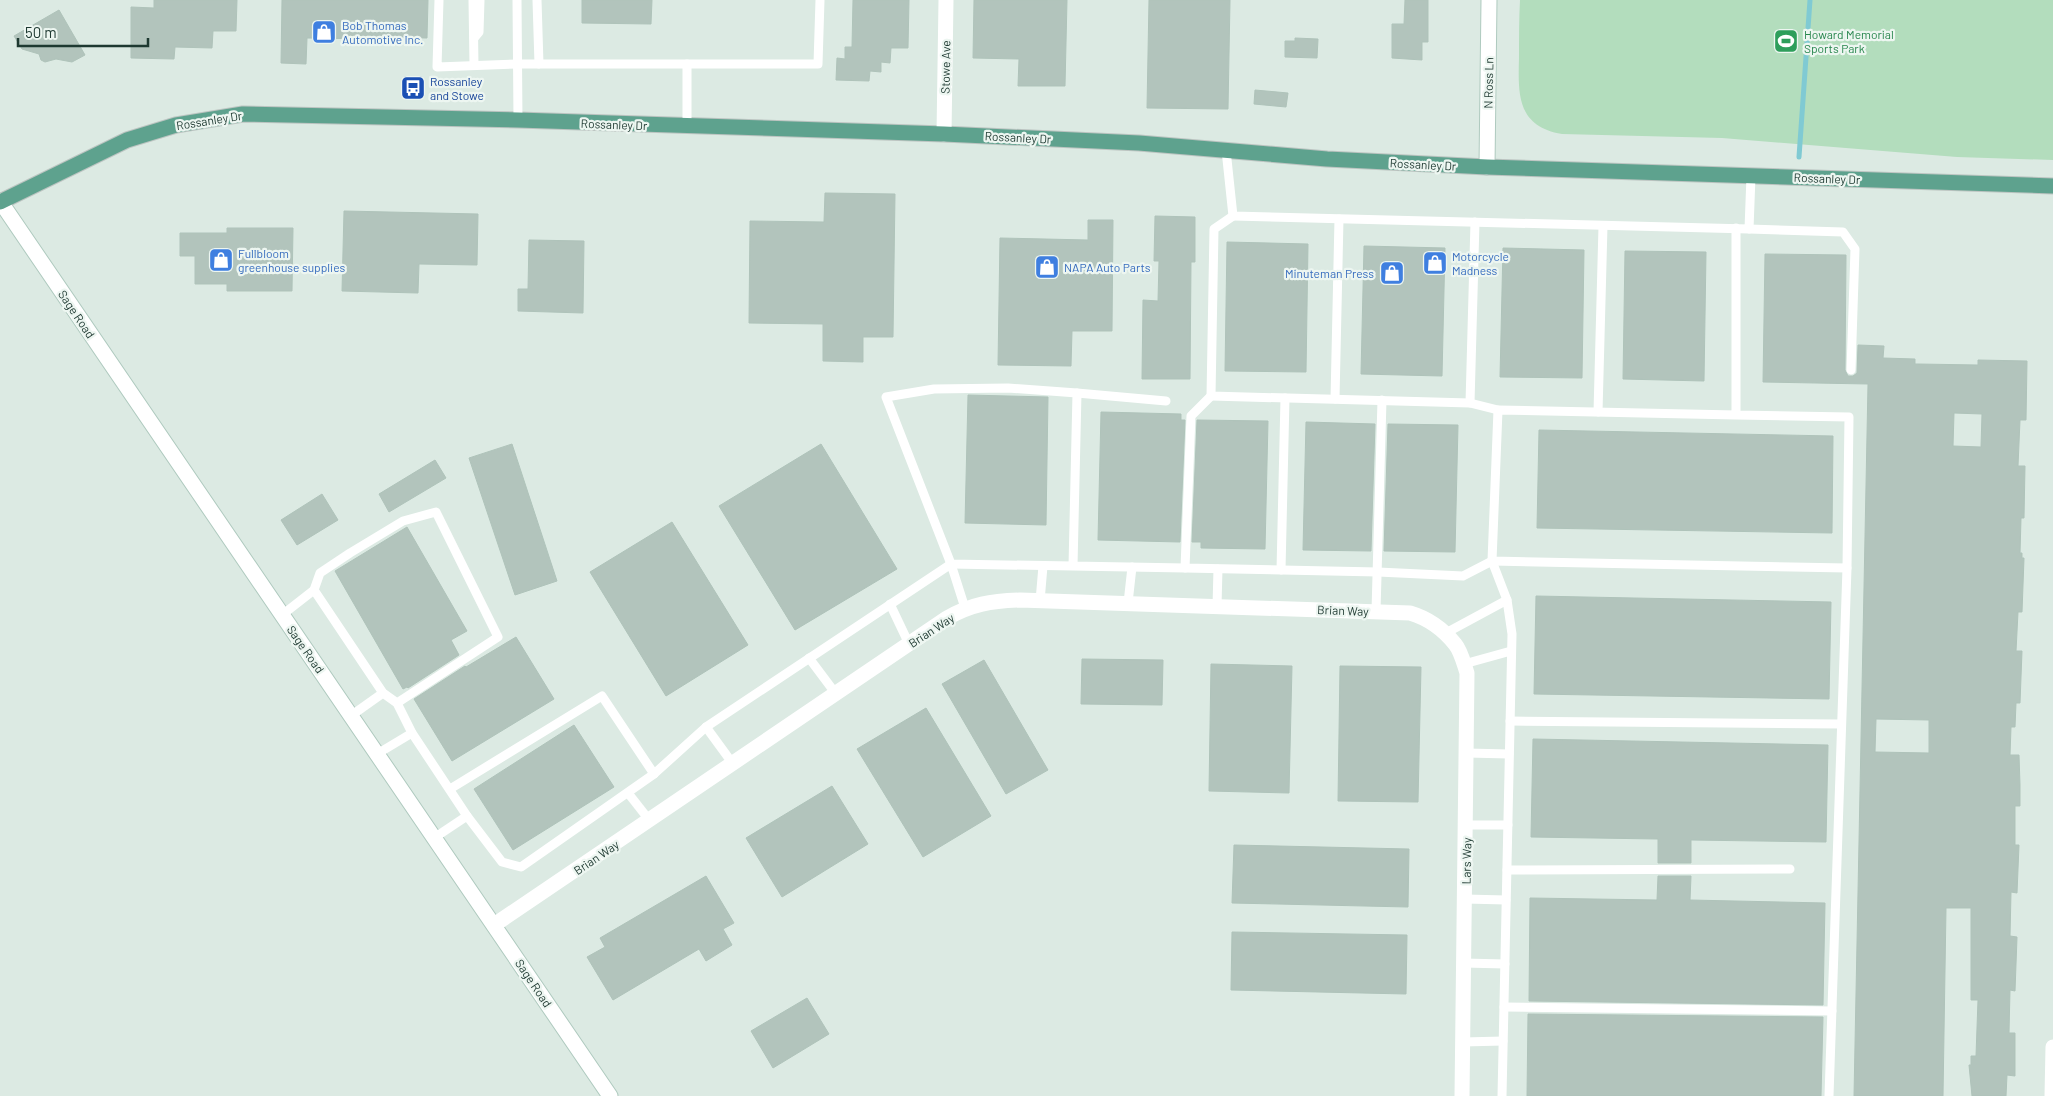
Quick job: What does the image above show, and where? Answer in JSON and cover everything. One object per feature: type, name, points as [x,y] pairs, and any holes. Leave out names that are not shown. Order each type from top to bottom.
[{"type":"main road","name":"Rossanley Dr","points":[[0,202],[128,140],[176,125],[243,114],[518,120],[944,134],[1139,143],[1326,159],[1488,167],[2053,186]]},
{"type":"street","name":"Stowe Ave","points":[[944,134],[946,0]]},
{"type":"street","name":"N Ross Ln","points":[[1488,167],[1489,0]]},
{"type":"street","name":"Sage Road","points":[[0,202],[352,715],[610,1096]]},
{"type":"street","name":"Brian Way","points":[[494,925],[965,608],[998,601],[1040,600],[1376,611],[1410,613],[1423,617],[1444,634]]},
{"type":"street","name":"Lars Way","points":[[1444,634],[1456,644],[1467,673],[1468,692],[1462,1096]]},
{"type":"street","points":[[2052,1096],[2053,1047]]},
{"type":"lane","points":[[439,0],[437,67],[517,64],[818,64],[820,0]]},
{"type":"lane","points":[[473,0],[474,65]]},
{"type":"lane","points":[[473,39],[479,32],[480,0]]},
{"type":"lane","points":[[517,0],[518,120]]},
{"type":"lane","points":[[537,0],[539,64]]},
{"type":"lane","points":[[687,64],[687,127]]},
{"type":"lane","points":[[1226,150],[1233,216]]},
{"type":"lane","points":[[1749,229],[1751,176]]},
{"type":"lane","points":[[1185,568],[1191,416],[1211,396],[1214,229],[1233,216],[1843,232],[1855,250],[1851,370]]},
{"type":"lane","points":[[1334,399],[1339,218]]},
{"type":"lane","points":[[1470,403],[1475,222]]},
{"type":"lane","points":[[1598,412],[1603,226]]},
{"type":"lane","points":[[1736,228],[1736,415]]},
{"type":"lane","points":[[965,608],[951,564],[886,397],[934,389],[1008,388],[1166,401]]},
{"type":"lane","points":[[1074,566],[1077,393]]},
{"type":"lane","points":[[1211,396],[1470,403],[1498,410],[1849,417],[1847,568],[1830,1096]]},
{"type":"lane","points":[[1281,570],[1285,398]]},
{"type":"lane","points":[[1376,611],[1382,400]]},
{"type":"lane","points":[[1498,410],[1492,561],[1507,600],[1512,634],[1502,1096]]},
{"type":"lane","points":[[282,615],[314,590],[320,573],[403,521],[436,512],[498,637],[397,703]]},
{"type":"lane","points":[[314,590],[383,693],[397,703],[412,733],[468,816],[502,862],[521,867],[654,774],[706,727],[951,564],[1378,572],[1463,576],[1492,561],[1847,568]]},
{"type":"lane","points":[[1040,600],[1043,566]]},
{"type":"lane","points":[[1128,604],[1132,567]]},
{"type":"lane","points":[[1216,606],[1218,569]]},
{"type":"lane","points":[[1444,634],[1507,600]]},
{"type":"lane","points":[[890,604],[909,644]]},
{"type":"lane","points":[[1464,664],[1511,651]]},
{"type":"lane","points":[[810,658],[836,694]]},
{"type":"lane","points":[[352,715],[383,693]]},
{"type":"lane","points":[[450,789],[602,696],[654,774]]},
{"type":"lane","points":[[1510,721],[1841,724]]},
{"type":"lane","points":[[706,727],[733,764]]},
{"type":"lane","points":[[377,754],[412,733]]},
{"type":"lane","points":[[1467,753],[1509,754]]},
{"type":"lane","points":[[628,793],[650,821]]},
{"type":"lane","points":[[434,838],[468,816]]},
{"type":"lane","points":[[1466,825],[1508,826]]},
{"type":"lane","points":[[1507,870],[1790,869]]},
{"type":"lane","points":[[1465,899],[1506,900]]},
{"type":"lane","points":[[1464,963],[1505,964]]},
{"type":"lane","points":[[1504,1007],[1832,1011]]},
{"type":"lane","points":[[1463,1042],[1503,1041]]},
{"type":"green space","name":"Howard Memorial Sports Park","points":[[1520,0],[2053,0],[2053,160],[1957,157],[1722,138],[1562,134],[1547,130],[1536,124],[1528,116],[1520,96]]},
{"type":"building","points":[[154,0],[237,0],[236,31],[213,31],[212,48],[175,47],[174,59],[131,58],[131,7],[154,8]]},
{"type":"building","points":[[282,0],[428,0],[427,38],[307,38],[306,64],[281,63]]},
{"type":"building","points":[[582,0],[652,0],[651,24],[582,23]]},
{"type":"building","points":[[853,0],[909,0],[908,48],[891,48],[890,63],[881,62],[881,72],[870,71],[869,81],[836,80],[837,58],[845,59],[845,47],[852,47]]},
{"type":"building","points":[[974,0],[1067,0],[1065,86],[1018,86],[1019,59],[973,58]]},
{"type":"building","points":[[1149,0],[1230,0],[1228,109],[1147,108]]},
{"type":"building","points":[[1405,0],[1428,0],[1428,42],[1422,42],[1422,60],[1392,58],[1392,24],[1404,24]]},
{"type":"building","points":[[59,10],[85,55],[72,62],[56,59],[45,62],[41,60],[39,54],[22,49],[14,36]]},
{"type":"building","points":[[1295,38],[1318,39],[1317,58],[1285,57],[1285,41],[1295,41]]},
{"type":"building","points":[[1255,90],[1288,93],[1286,107],[1254,104]]},
{"type":"building","points":[[825,193],[895,194],[893,337],[863,337],[863,362],[823,361],[823,324],[749,323],[750,221],[824,222]]},
{"type":"building","points":[[344,211],[478,214],[477,265],[419,264],[418,293],[342,291]]},
{"type":"building","points":[[1155,216],[1195,217],[1195,262],[1191,262],[1190,379],[1142,379],[1143,300],[1158,301],[1159,261],[1154,261]]},
{"type":"building","points":[[1088,220],[1113,220],[1112,331],[1072,331],[1071,366],[998,365],[1000,238],[1088,240]]},
{"type":"building","points":[[227,228],[293,228],[292,291],[227,291],[227,284],[195,284],[195,256],[180,256],[180,233],[227,233]]},
{"type":"building","points":[[529,240],[584,241],[583,313],[518,311],[518,289],[528,289]]},
{"type":"building","points":[[1227,242],[1308,244],[1306,372],[1225,371]]},
{"type":"building","points":[[1364,246],[1445,248],[1442,376],[1361,374]]},
{"type":"building","points":[[1503,248],[1584,250],[1582,378],[1500,377]]},
{"type":"building","points":[[1625,251],[1706,252],[1704,381],[1623,379]]},
{"type":"building","points":[[1765,254],[1846,255],[1845,370],[1848,376],[1853,376],[1857,373],[1858,345],[1884,346],[1883,358],[1915,359],[1915,364],[1978,365],[1978,360],[2027,361],[2026,420],[2020,420],[2018,466],[2025,466],[2024,518],[2021,518],[2020,553],[2022,553],[2022,558],[2024,558],[2022,612],[2018,612],[2016,651],[2022,651],[2020,703],[2016,703],[2015,727],[2011,727],[2010,755],[2019,755],[2020,785],[2020,806],[2015,806],[2015,845],[2019,845],[2017,893],[2011,892],[2010,936],[2017,937],[2015,991],[2010,990],[2009,1033],[2015,1033],[2015,1076],[2007,1075],[2006,1096],[1972,1096],[1969,1065],[1971,1065],[1971,1056],[1976,1056],[1978,1000],[1971,1000],[1971,908],[1946,908],[1943,1096],[1854,1096],[1868,384],[1763,382]],"holes":[[[1954,413],[1982,414],[1981,447],[1953,446]],[[1876,719],[1929,720],[1929,753],[1875,752]]]},
{"type":"building","points":[[968,395],[1048,397],[1046,525],[965,523]]},
{"type":"building","points":[[1101,412],[1181,414],[1181,420],[1185,420],[1180,542],[1098,540]]},
{"type":"building","points":[[1197,420],[1268,421],[1265,549],[1201,548],[1201,542],[1192,542]]},
{"type":"building","points":[[1306,422],[1375,424],[1371,551],[1303,550]]},
{"type":"building","points":[[1388,424],[1458,425],[1455,552],[1384,551]]},
{"type":"building","points":[[1539,430],[1833,436],[1832,533],[1537,528]]},
{"type":"building","points":[[512,444],[557,581],[515,595],[469,458]]},
{"type":"building","points":[[821,444],[897,569],[795,630],[719,506]]},
{"type":"building","points":[[435,460],[446,478],[389,512],[379,494]]},
{"type":"building","points":[[322,494],[338,520],[297,545],[281,520]]},
{"type":"building","points":[[672,522],[748,645],[666,696],[590,572]]},
{"type":"building","points":[[407,527],[467,631],[451,640],[459,655],[408,688],[403,689],[335,571]]},
{"type":"building","points":[[1536,596],[1831,602],[1829,699],[1534,694]]},
{"type":"building","points":[[516,637],[554,699],[452,761],[414,699],[465,666]]},
{"type":"building","points":[[1082,659],[1163,660],[1162,705],[1081,704]]},
{"type":"building","points":[[984,660],[1048,770],[1006,794],[942,684]]},
{"type":"building","points":[[1211,664],[1292,666],[1289,793],[1209,791]]},
{"type":"building","points":[[1340,666],[1421,667],[1418,802],[1338,801]]},
{"type":"building","points":[[926,708],[991,816],[923,857],[857,749]]},
{"type":"building","points":[[574,725],[614,787],[513,850],[474,789]]},
{"type":"building","points":[[1533,739],[1828,745],[1826,842],[1691,840],[1691,863],[1658,863],[1658,839],[1531,837]]},
{"type":"building","points":[[832,786],[868,844],[782,897],[746,838]]},
{"type":"building","points":[[1234,845],[1409,849],[1408,907],[1232,903]]},
{"type":"building","points":[[706,876],[734,923],[723,929],[732,945],[706,961],[699,949],[613,1000],[587,957],[605,947],[600,938]]},
{"type":"building","points":[[1658,876],[1691,876],[1690,900],[1825,903],[1823,1005],[1529,1001],[1530,898],[1657,900]]},
{"type":"building","points":[[1232,932],[1407,935],[1406,994],[1231,990]]},
{"type":"building","points":[[807,998],[829,1034],[773,1068],[751,1031]]},
{"type":"building","points":[[1528,1014],[1823,1017],[1821,1096],[1527,1096]]},
{"type":"waterway","points":[[1799,157],[1810,0]]},
{"type":"place","name":"Bob Thomas Automotive Inc.","points":[[324,32]]},
{"type":"place","name":"Howard Memorial Sports Park","points":[[1786,41]]},
{"type":"place","name":"Rossanley and Stowe","points":[[413,88]]},
{"type":"place","name":"Fullbloom greenhouse supplies","points":[[221,260]]},
{"type":"place","name":"Motorcycle Madness","points":[[1435,263]]},
{"type":"place","name":"NAPA Auto Parts","points":[[1047,267]]},
{"type":"place","name":"Minuteman Press","points":[[1392,273]]}]
